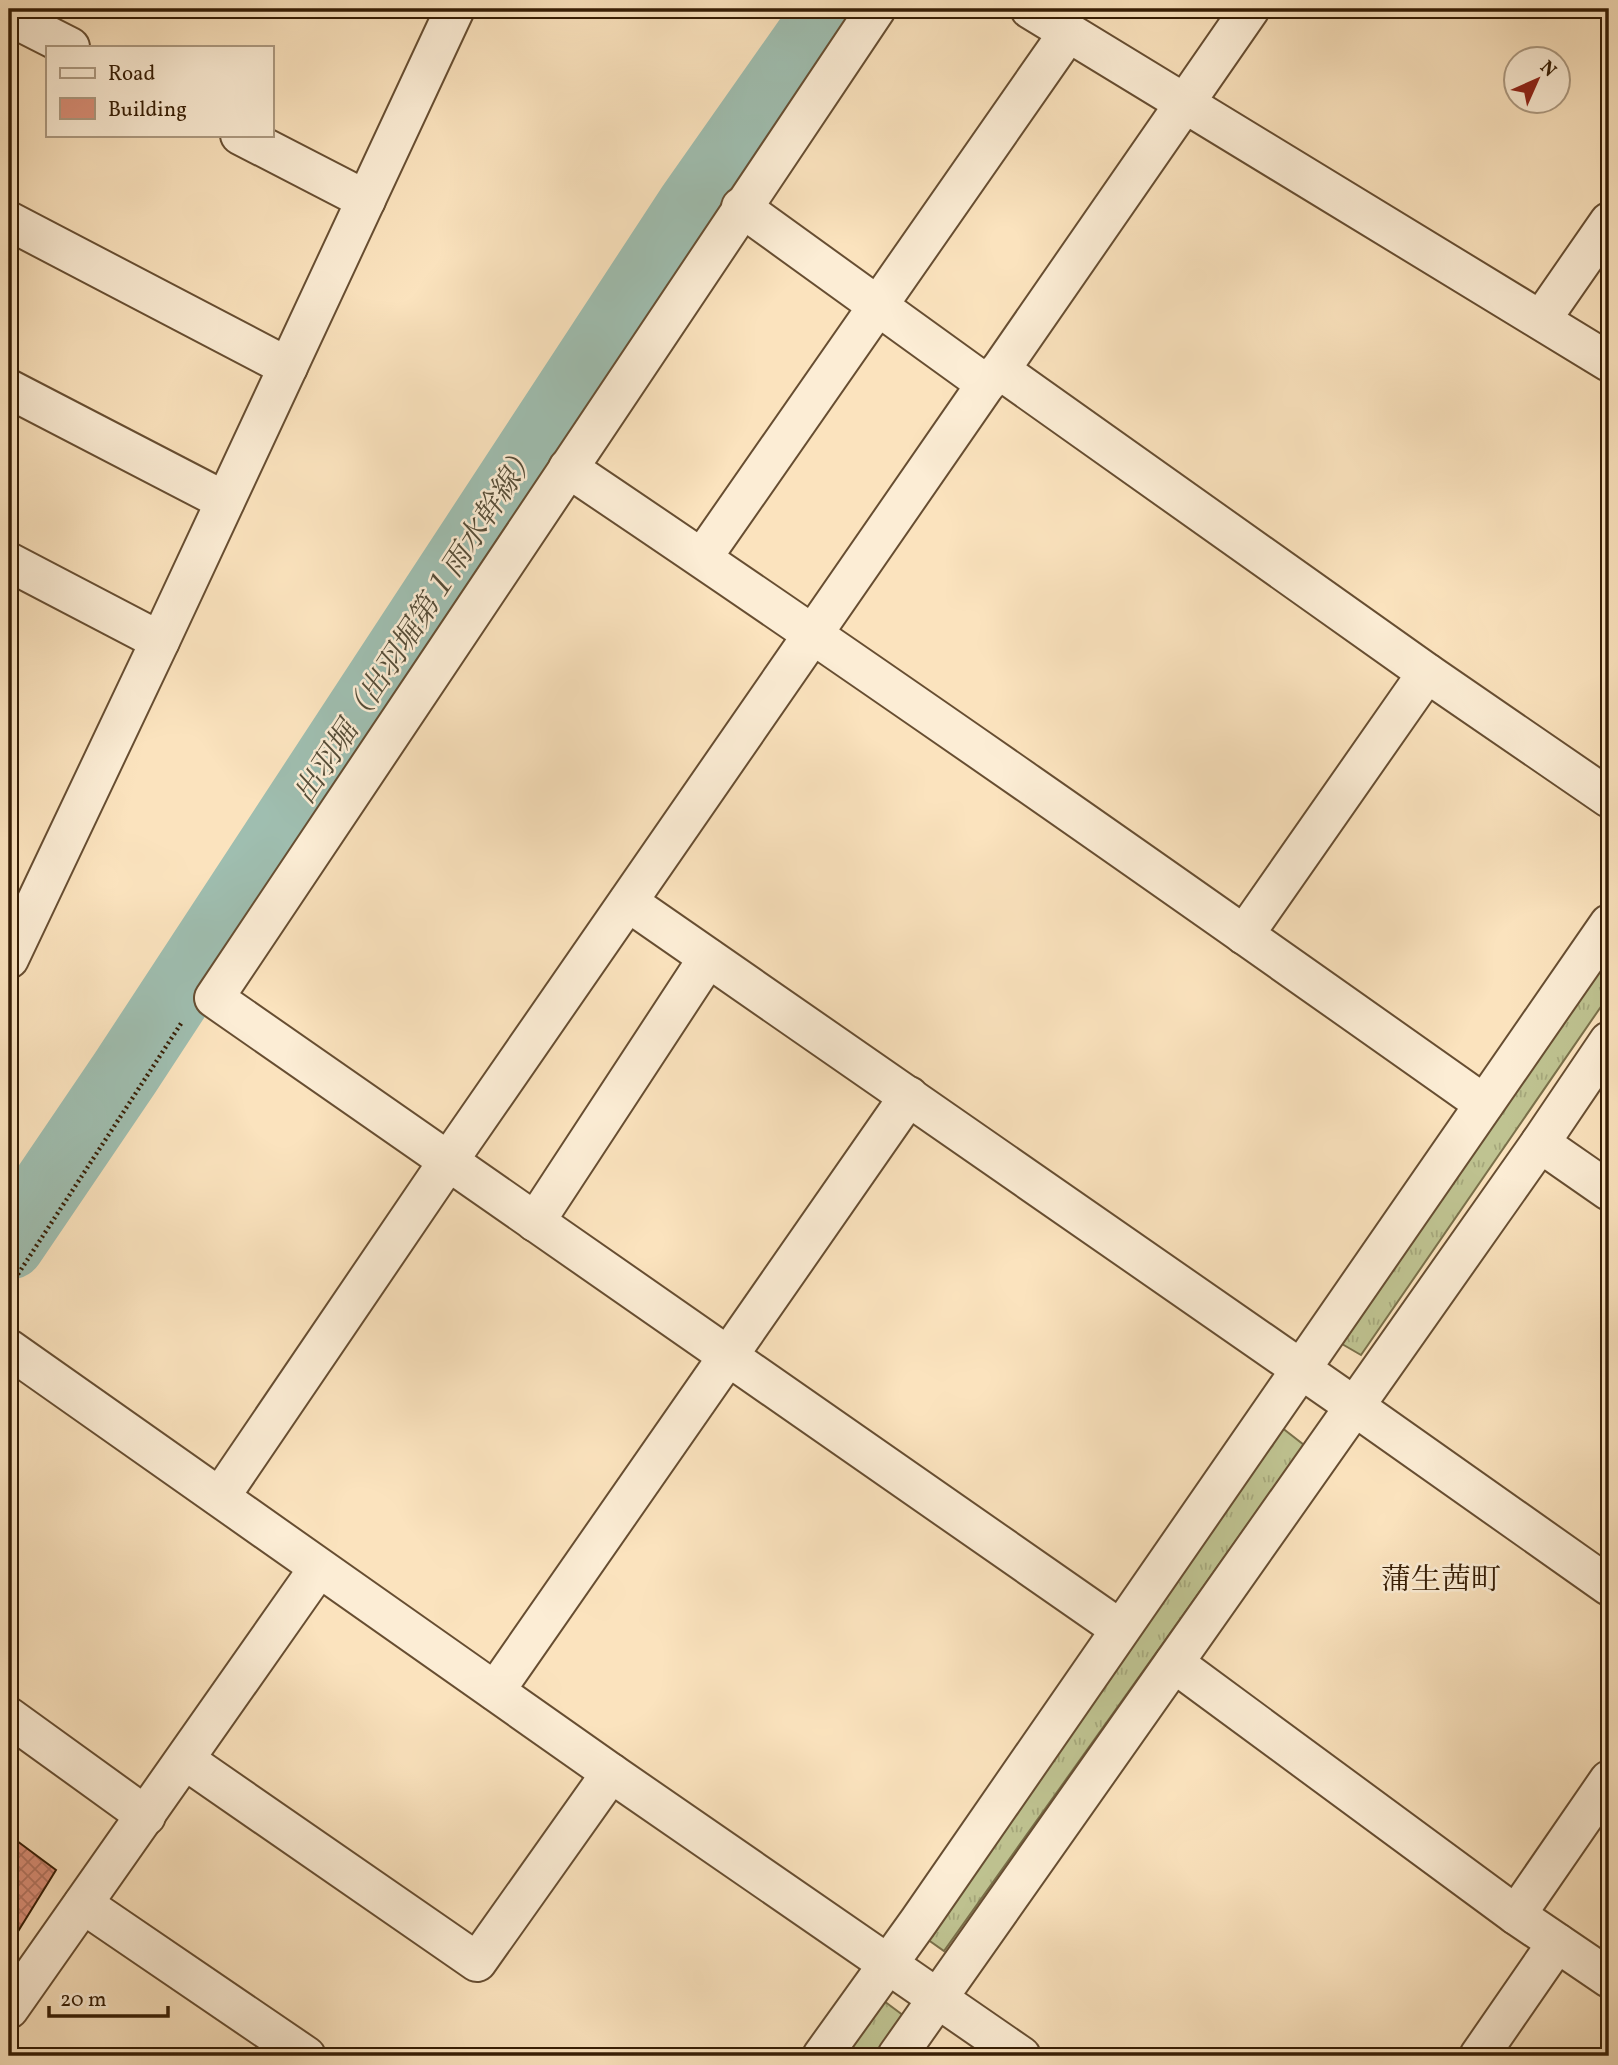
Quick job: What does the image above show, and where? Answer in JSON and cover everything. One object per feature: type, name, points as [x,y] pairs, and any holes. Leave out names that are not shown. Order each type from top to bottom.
[{"type":"street","points":[[9,958],[455,9]]},
{"type":"street","points":[[876,9],[214,998],[1120,1629]]},
{"type":"street","points":[[1030,9],[1609,362]]},
{"type":"street","points":[[220,1497],[628,902],[1250,9]]},
{"type":"street","points":[[9,16],[68,46]]},
{"type":"street","points":[[702,558],[1068,33]]},
{"type":"street","points":[[242,136],[366,200]]},
{"type":"street","points":[[741,207],[877,307],[993,377],[1609,798]]},
{"type":"street","points":[[9,221],[288,366]]},
{"type":"street","points":[[1541,320],[1609,222]]},
{"type":"street","points":[[9,389],[225,501]]},
{"type":"street","points":[[568,468],[702,558],[1484,1104]]},
{"type":"street","points":[[9,562],[160,641]]},
{"type":"street","points":[[1244,935],[1427,673]]},
{"type":"street","points":[[628,902],[1609,1586]]},
{"type":"street","points":[[822,2056],[1609,924]]},
{"type":"street","points":[[535,1222],[708,958]]},
{"type":"street","points":[[897,2056],[1609,1041]]},
{"type":"street","points":[[495,1691],[909,1097]]},
{"type":"street","points":[[1540,1143],[1609,1191]]},
{"type":"street","points":[[9,1349],[318,1569],[1021,2056]]},
{"type":"street","points":[[9,2009],[318,1569]]},
{"type":"street","points":[[1174,1663],[1516,1915],[1609,1978]]},
{"type":"street","points":[[9,1717],[146,1816]]},
{"type":"street","points":[[185,1760],[477,1962],[611,1773]]},
{"type":"street","points":[[1516,1915],[1609,1780]]},
{"type":"street","points":[[83,1904],[306,2056]]},
{"type":"street","points":[[1479,2056],[1557,1943]]},
{"type":"path","points":[[9,1288],[191,1008],[214,998]]},
{"type":"green space","points":[[1609,957],[1609,995],[1361,1355],[1342,1344]]},
{"type":"green space","points":[[1281,1427],[1304,1445],[944,1951],[927,1939]]},
{"type":"green space","points":[[884,2001],[904,2016],[876,2056],[846,2056]]},
{"type":"building","points":[[9,1835],[56,1870],[9,1946]]},
{"type":"waterway","name":"出羽堀（出羽堀第１雨水幹線）","points":[[9,1244],[125,1073],[692,207],[831,9]]},
{"type":"district","name":"蒲生茜町","points":[[1441,1581]]}]
